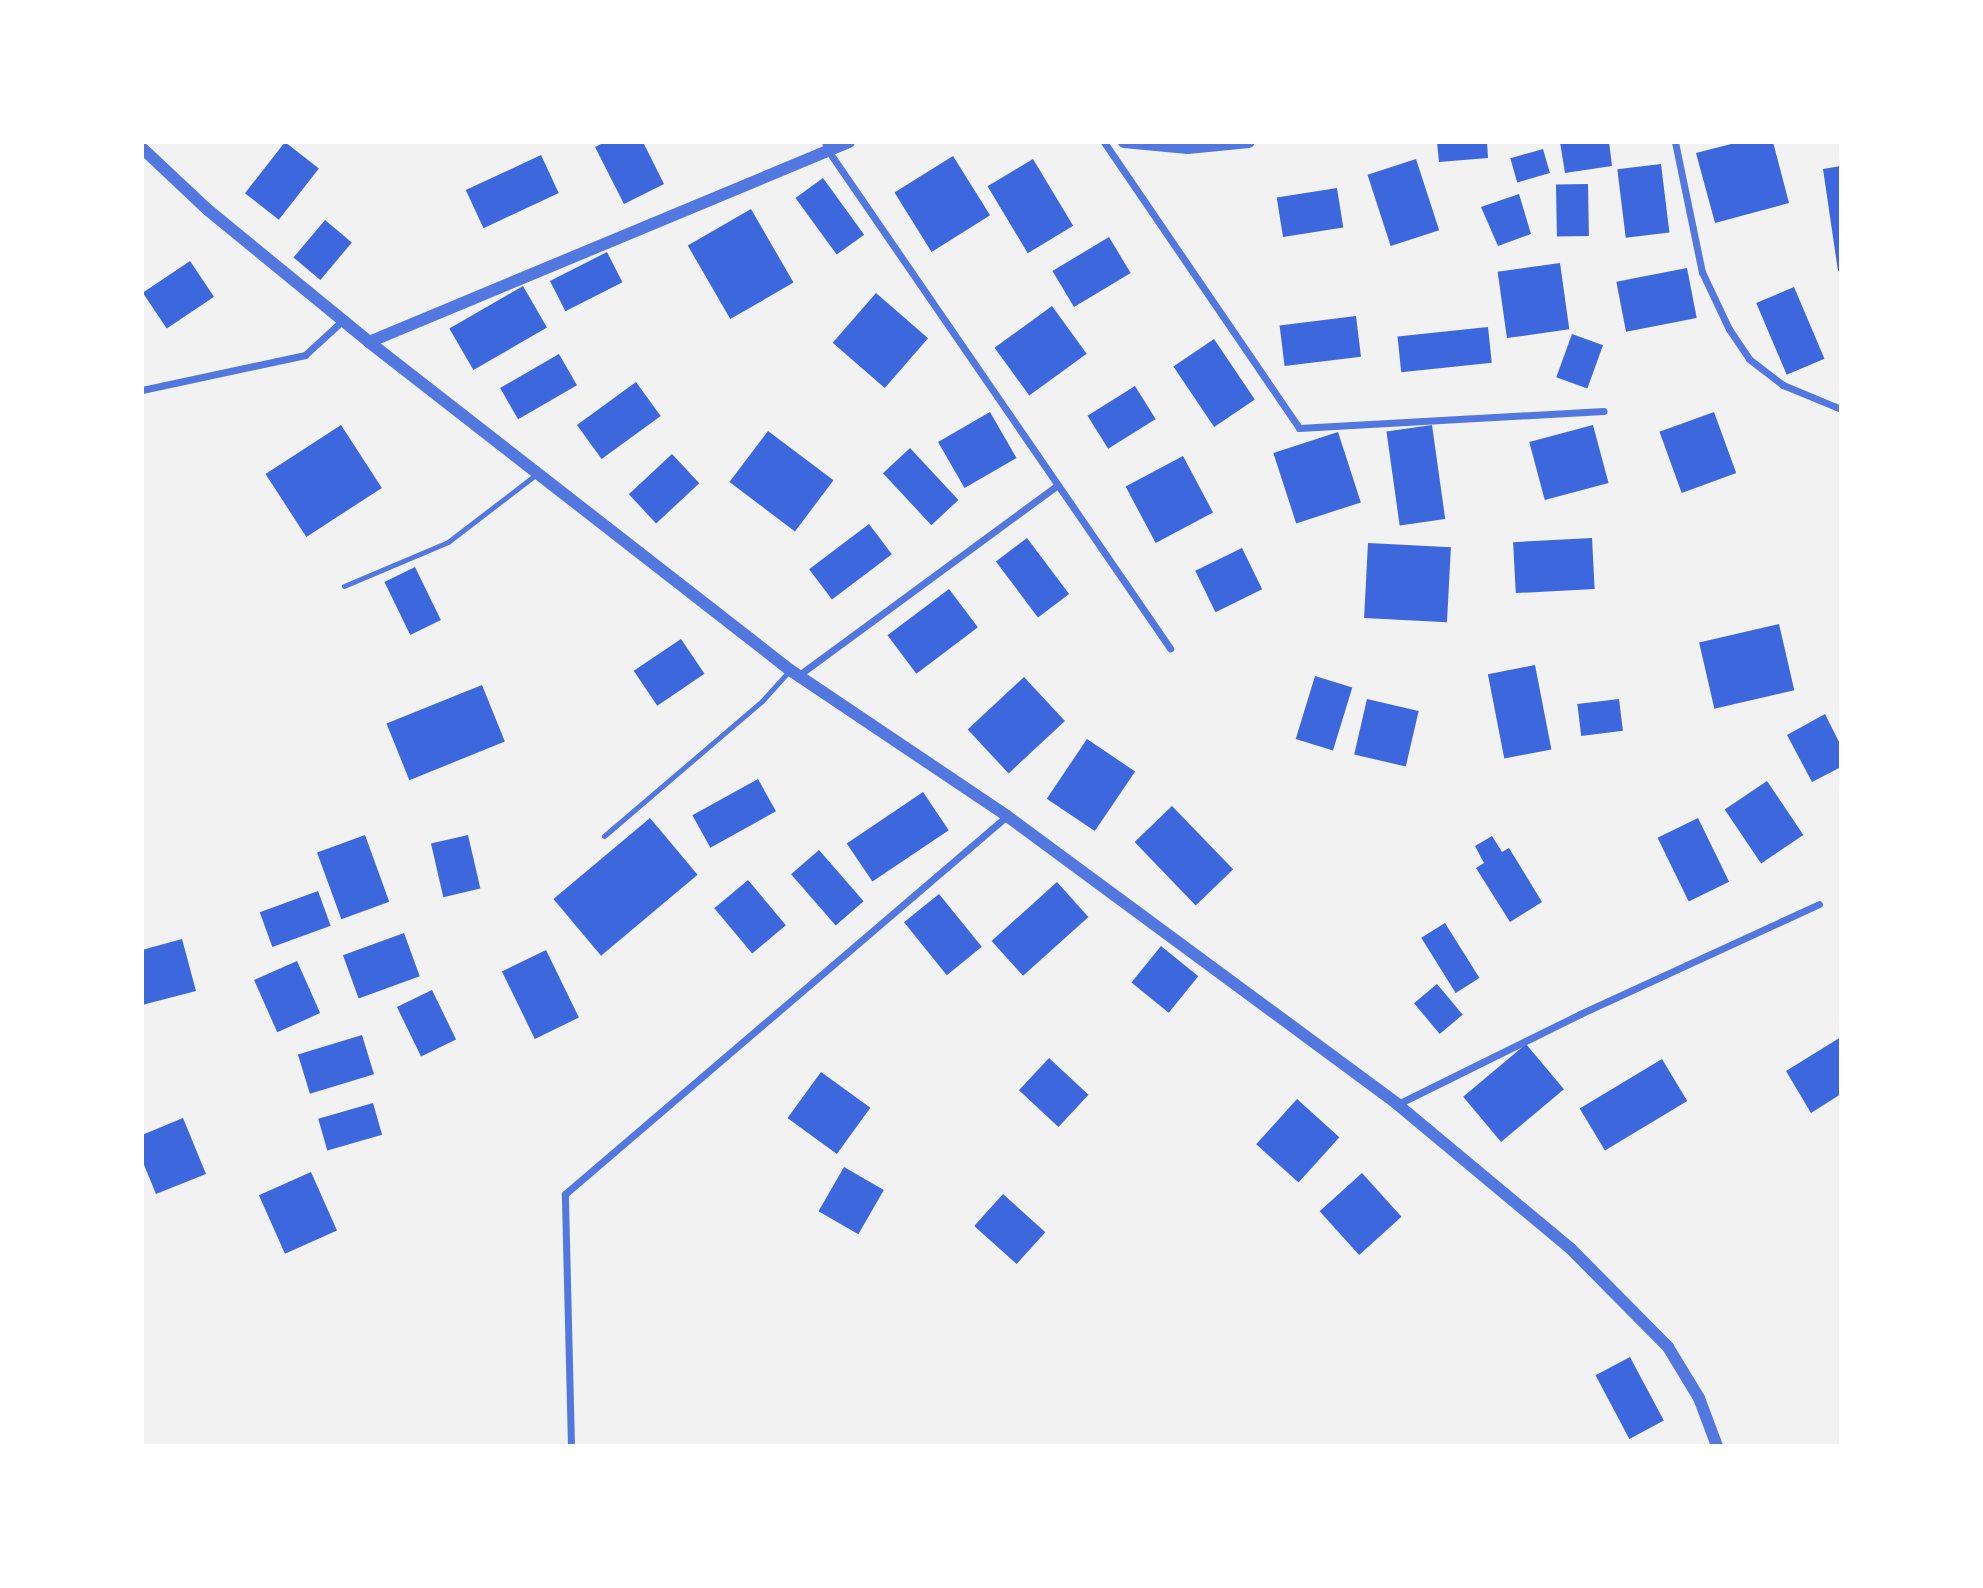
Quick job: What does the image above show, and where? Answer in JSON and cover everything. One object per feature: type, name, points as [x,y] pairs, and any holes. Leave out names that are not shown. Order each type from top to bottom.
[{"type":"street","points":[[369,342],[826,145],[849,142]]},
{"type":"street","points":[[1104,142],[1298,428],[1604,411]]},
{"type":"street","points":[[1124,142],[1188,148],[1249,142]]},
{"type":"street","points":[[1675,142],[1702,271],[1729,330],[1749,359],[1783,385],[1841,409]]},
{"type":"street","points":[[826,145],[1170,648]]},
{"type":"street","points":[[142,148],[208,211],[369,342],[794,673],[1007,816],[1397,1104],[1571,1249],[1668,1347],[1699,1398],[1717,1446]]},
{"type":"street","points":[[142,390],[305,355],[343,320]]},
{"type":"street","points":[[794,673],[1058,485]]},
{"type":"street","points":[[571,1446],[565,1194],[1007,816]]},
{"type":"street","points":[[1397,1104],[1580,1014],[1819,904]]},
{"type":"lane","points":[[344,586],[448,541],[538,473]]},
{"type":"lane","points":[[604,836],[794,673]]},
{"type":"building","points":[[285,142],[319,168],[279,220],[245,193]]},
{"type":"building","points":[[605,142],[643,142],[664,184],[624,204],[595,147]]},
{"type":"building","points":[[1437,142],[1487,142],[1488,158],[1439,162]]},
{"type":"building","points":[[1560,142],[1609,142],[1612,166],[1565,173]]},
{"type":"building","points":[[1739,142],[1773,142],[1789,203],[1715,223],[1696,153]]},
{"type":"building","points":[[1543,149],[1550,173],[1517,182],[1510,158]]},
{"type":"building","points":[[541,155],[559,193],[484,228],[466,190]]},
{"type":"building","points":[[953,156],[990,215],[932,252],[894,193]]},
{"type":"building","points":[[1033,159],[1073,226],[1028,253],[988,186]]},
{"type":"building","points":[[1416,159],[1439,230],[1391,246],[1367,175]]},
{"type":"building","points":[[1661,164],[1669,232],[1626,238],[1617,169]]},
{"type":"building","points":[[1841,166],[1841,270],[1838,271],[1823,169]]},
{"type":"building","points":[[823,178],[864,235],[837,255],[795,198]]},
{"type":"building","points":[[1588,184],[1589,236],[1557,237],[1556,185]]},
{"type":"building","points":[[1337,188],[1343,228],[1283,237],[1277,198]]},
{"type":"building","points":[[1519,194],[1531,234],[1498,246],[1481,207]]},
{"type":"building","points":[[751,209],[794,283],[730,319],[688,246]]},
{"type":"building","points":[[325,220],[352,242],[320,280],[294,258]]},
{"type":"building","points":[[1109,237],[1131,273],[1074,307],[1052,271]]},
{"type":"building","points":[[607,252],[622,282],[565,311],[550,281]]},
{"type":"building","points":[[190,261],[214,297],[167,329],[143,293]]},
{"type":"building","points":[[1560,263],[1569,329],[1507,338],[1498,272]]},
{"type":"building","points":[[1687,268],[1697,318],[1626,332],[1616,282]]},
{"type":"building","points":[[523,286],[547,328],[473,370],[449,328]]},
{"type":"building","points":[[1794,287],[1824,359],[1787,375],[1756,303]]},
{"type":"building","points":[[876,293],[928,338],[885,388],[833,343]]},
{"type":"building","points":[[1052,306],[1087,354],[1029,395],[995,348]]},
{"type":"building","points":[[1356,316],[1361,357],[1285,366],[1280,325]]},
{"type":"building","points":[[1488,327],[1492,363],[1401,372],[1397,337]]},
{"type":"building","points":[[1572,334],[1603,345],[1587,389],[1556,377]]},
{"type":"building","points":[[1214,339],[1255,400],[1214,427],[1173,366]]},
{"type":"building","points":[[559,354],[577,385],[518,419],[500,388]]},
{"type":"building","points":[[636,382],[661,416],[602,459],[577,425]]},
{"type":"building","points":[[1135,386],[1156,419],[1108,449],[1088,416]]},
{"type":"building","points":[[990,412],[1016,458],[965,488],[938,442]]},
{"type":"building","points":[[1714,412],[1736,473],[1682,493],[1659,432]]},
{"type":"building","points":[[341,425],[382,488],[306,537],[266,474]]},
{"type":"building","points":[[1432,425],[1445,519],[1400,525],[1386,431]]},
{"type":"building","points":[[1593,425],[1609,483],[1545,500],[1529,442]]},
{"type":"building","points":[[768,431],[833,480],[795,531],[729,482]]},
{"type":"building","points":[[1338,432],[1361,502],[1296,523],[1273,453]]},
{"type":"building","points":[[910,448],[958,500],[931,525],[883,473]]},
{"type":"building","points":[[672,454],[699,483],[656,523],[629,494]]},
{"type":"building","points":[[1183,456],[1213,513],[1156,543],[1126,487]]},
{"type":"building","points":[[869,524],[892,554],[832,599],[809,569]]},
{"type":"building","points":[[1027,538],[1069,594],[1038,617],[996,561]]},
{"type":"building","points":[[1592,538],[1595,589],[1516,593],[1513,542]]},
{"type":"building","points":[[1368,543],[1451,547],[1447,622],[1364,618]]},
{"type":"building","points":[[1242,548],[1262,589],[1215,612],[1195,571]]},
{"type":"building","points":[[415,567],[441,620],[410,635],[384,582]]},
{"type":"building","points":[[949,589],[978,627],[916,674],[888,635]]},
{"type":"building","points":[[1779,624],[1794,690],[1714,709],[1699,642]]},
{"type":"building","points":[[681,639],[704,674],[657,706],[634,671]]},
{"type":"building","points":[[1535,665],[1551,749],[1504,759],[1488,674]]},
{"type":"building","points":[[1315,676],[1352,687],[1333,751],[1296,739]]},
{"type":"building","points":[[1024,677],[1065,721],[1009,773],[968,730]]},
{"type":"building","points":[[482,685],[505,742],[409,780],[387,724]]},
{"type":"building","points":[[1367,699],[1419,711],[1406,766],[1354,755]]},
{"type":"building","points":[[1619,699],[1623,731],[1581,736],[1577,704]]},
{"type":"building","points":[[1825,714],[1841,746],[1841,767],[1812,782],[1787,735]]},
{"type":"building","points":[[1087,739],[1135,771],[1095,831],[1047,799]]},
{"type":"building","points":[[758,779],[776,811],[710,848],[692,815]]},
{"type":"building","points":[[1767,781],[1803,835],[1761,863],[1725,810]]},
{"type":"building","points":[[923,792],[949,830],[872,882],[847,843]]},
{"type":"building","points":[[1172,806],[1233,869],[1196,905],[1135,842]]},
{"type":"building","points":[[650,818],[698,875],[601,956],[553,899]]},
{"type":"building","points":[[1698,818],[1729,882],[1689,902],[1658,838]]},
{"type":"building","points":[[365,835],[389,902],[341,919],[317,852]]},
{"type":"building","points":[[468,835],[480,889],[443,897],[431,844]]},
{"type":"building","points":[[1492,836],[1502,852],[1509,848],[1542,902],[1510,922],[1476,868],[1484,863],[1475,846]]},
{"type":"building","points":[[819,850],[864,901],[836,926],[791,874]]},
{"type":"building","points":[[748,880],[786,925],[752,953],[714,908]]},
{"type":"building","points":[[1057,882],[1088,917],[1023,976],[992,941]]},
{"type":"building","points":[[318,891],[331,926],[272,947],[260,912]]},
{"type":"building","points":[[939,894],[982,947],[947,975],[904,922]]},
{"type":"building","points":[[1445,923],[1479,978],[1456,993],[1421,938]]},
{"type":"building","points":[[404,933],[420,976],[359,998],[343,955]]},
{"type":"building","points":[[182,939],[196,991],[142,1005],[142,950]]},
{"type":"building","points":[[1161,946],[1198,976],[1169,1013],[1131,983]]},
{"type":"building","points":[[546,950],[579,1017],[535,1039],[502,971]]},
{"type":"building","points":[[297,961],[320,1013],[277,1032],[254,980]]},
{"type":"building","points":[[1437,984],[1463,1015],[1440,1034],[1414,1003]]},
{"type":"building","points":[[432,990],[456,1039],[421,1057],[397,1007]]},
{"type":"building","points":[[362,1035],[374,1074],[310,1094],[298,1055]]},
{"type":"building","points":[[1841,1037],[1841,1094],[1811,1113],[1786,1071]]},
{"type":"building","points":[[1526,1044],[1564,1089],[1501,1142],[1463,1097]]},
{"type":"building","points":[[1049,1058],[1088,1095],[1058,1127],[1019,1090]]},
{"type":"building","points":[[1662,1059],[1687,1101],[1605,1150],[1580,1108]]},
{"type":"building","points":[[821,1072],[870,1108],[837,1154],[787,1118]]},
{"type":"building","points":[[1297,1099],[1339,1137],[1299,1182],[1256,1144]]},
{"type":"building","points":[[373,1103],[382,1135],[327,1150],[318,1119]]},
{"type":"building","points":[[183,1118],[206,1174],[156,1194],[142,1160],[142,1135]]},
{"type":"building","points":[[844,1167],[884,1190],[858,1234],[818,1211]]},
{"type":"building","points":[[311,1172],[337,1230],[285,1254],[259,1195]]},
{"type":"building","points":[[1362,1173],[1401,1217],[1359,1255],[1320,1211]]},
{"type":"building","points":[[1003,1194],[1045,1232],[1017,1264],[974,1226]]},
{"type":"building","points":[[1630,1357],[1664,1421],[1629,1439],[1596,1375]]}]
